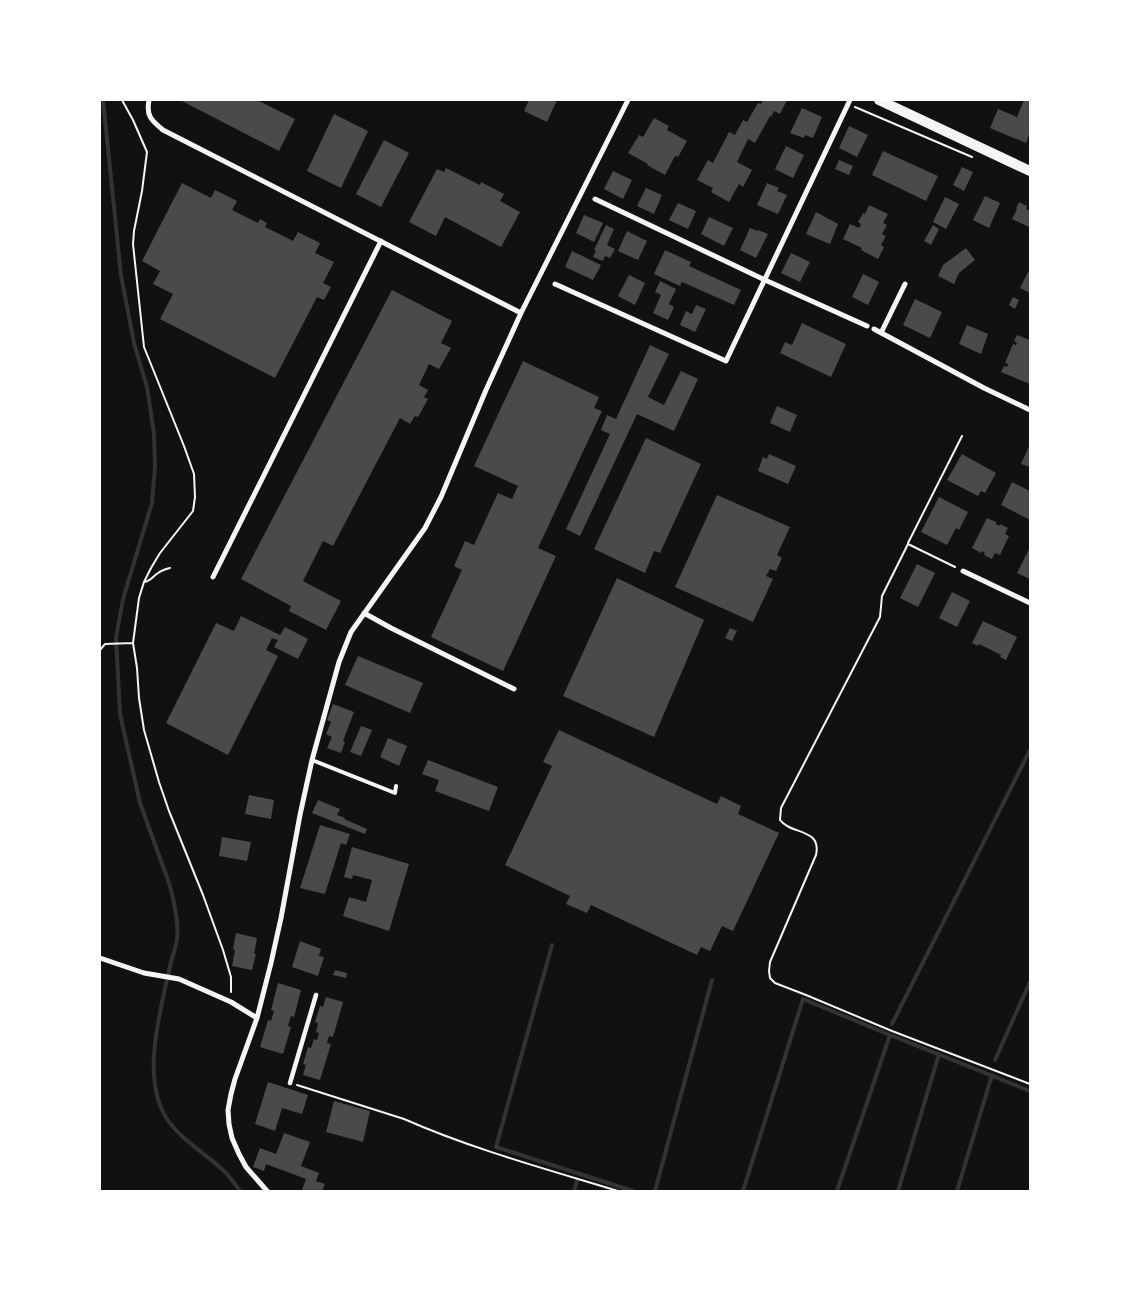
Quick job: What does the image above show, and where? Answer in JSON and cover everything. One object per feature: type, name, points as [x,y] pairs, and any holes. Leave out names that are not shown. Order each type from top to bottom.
[{"type":"main road","points":[[879,100],[1030,171]]},
{"type":"street","points":[[149,100],[148,109],[152,121],[162,130],[521,313]]},
{"type":"street","points":[[267,1191],[246,1167],[232,1138],[228,1110],[239,1067],[257,1018],[280,926],[312,760],[339,662],[351,632],[425,528],[441,497],[521,313],[628,100]]},
{"type":"street","points":[[555,284],[726,361],[849,102]]},
{"type":"street","points":[[595,200],[867,326]]},
{"type":"street","points":[[213,577],[381,241]]},
{"type":"street","points":[[881,333],[905,284]]},
{"type":"street","points":[[874,330],[1030,410]]},
{"type":"street","points":[[964,571],[1030,603]]},
{"type":"street","points":[[364,613],[514,689]]},
{"type":"street","points":[[100,958],[144,973],[179,979],[231,1002],[257,1018]]},
{"type":"street","points":[[290,1083],[316,995]]},
{"type":"lane","points":[[312,760],[394,793],[396,786]]},
{"type":"path","points":[[122,100],[147,152],[133,244],[144,347],[194,474],[196,497],[193,511],[160,553],[151,568],[139,598],[133,644],[139,698],[144,730],[159,782],[203,895],[231,977],[231,1002]]},
{"type":"path","points":[[849,102],[974,158]]},
{"type":"path","points":[[962,436],[882,596],[880,617],[781,808],[780,820],[783,824],[810,836],[815,840],[818,848],[770,962],[769,971],[770,978],[775,983],[892,1031],[1030,1084]]},
{"type":"path","points":[[908,544],[964,571]]},
{"type":"path","points":[[144,582],[149,581],[163,570],[170,568]]},
{"type":"path","points":[[100,650],[105,644],[133,644]]},
{"type":"path","points":[[297,1085],[404,1118],[494,1152],[618,1191]]},
{"type":"building","points":[[180,100],[257,100],[295,119],[279,151]]},
{"type":"building","points":[[529,100],[557,100],[547,122],[524,111]]},
{"type":"building","points":[[763,100],[787,100],[780,114],[774,111],[770,116],[755,143],[748,139],[737,162],[752,170],[743,187],[739,184],[729,202],[711,192],[713,188],[697,180],[708,160],[713,163],[729,132],[735,135],[743,120],[747,122],[758,103],[761,104]]},
{"type":"building","points":[[1024,100],[1030,100],[1030,132],[1026,143],[990,128],[998,109],[1017,117]]},
{"type":"building","points":[[802,108],[822,117],[813,138],[805,135],[804,138],[790,133]]},
{"type":"building","points":[[334,114],[368,131],[341,188],[307,171]]},
{"type":"building","points":[[654,118],[669,126],[667,130],[687,141],[678,157],[675,156],[665,175],[628,153],[639,135],[643,137]]},
{"type":"building","points":[[849,126],[868,135],[857,157],[839,148]]},
{"type":"building","points":[[384,140],[409,153],[381,207],[356,194]]},
{"type":"building","points":[[786,146],[804,155],[793,178],[775,169]]},
{"type":"building","points":[[883,151],[938,176],[926,201],[872,175]]},
{"type":"building","points":[[839,160],[853,166],[849,175],[835,169]]},
{"type":"building","points":[[962,167],[973,172],[964,191],[953,185]]},
{"type":"building","points":[[446,168],[480,185],[481,182],[504,194],[500,201],[520,212],[501,247],[445,217],[436,236],[409,222],[437,169],[444,172]]},
{"type":"building","points":[[613,171],[632,180],[623,199],[604,189]]},
{"type":"building","points":[[182,183],[211,198],[215,190],[237,201],[232,210],[258,223],[260,219],[267,223],[265,227],[293,241],[298,232],[320,243],[315,253],[334,262],[323,283],[331,287],[324,300],[317,297],[275,378],[160,319],[173,294],[153,284],[160,271],[142,261]]},
{"type":"building","points":[[767,183],[779,188],[777,191],[787,195],[778,214],[757,205]]},
{"type":"building","points":[[646,188],[662,195],[654,214],[637,206]]},
{"type":"building","points":[[985,196],[1000,203],[989,228],[973,220]]},
{"type":"building","points":[[945,197],[959,204],[946,229],[933,222]]},
{"type":"building","points":[[1019,202],[1027,206],[1026,209],[1030,211],[1029,227],[1012,219]]},
{"type":"building","points":[[678,203],[696,211],[688,229],[669,220]]},
{"type":"building","points":[[869,205],[888,214],[883,223],[887,225],[882,234],[886,236],[881,245],[884,247],[878,259],[861,250],[862,248],[843,239],[850,224],[859,228],[861,224],[858,222],[863,213],[865,214]]},
{"type":"building","points":[[816,212],[838,224],[830,244],[806,234]]},
{"type":"building","points":[[584,215],[603,223],[594,242],[576,233]]},
{"type":"building","points":[[709,217],[733,228],[724,246],[701,234]]},
{"type":"building","points":[[606,225],[614,229],[607,245],[615,249],[610,258],[605,256],[603,261],[593,257],[596,251],[594,250]]},
{"type":"building","points":[[933,225],[939,229],[931,245],[924,241]]},
{"type":"building","points":[[750,228],[768,234],[756,258],[740,250]]},
{"type":"building","points":[[627,231],[647,241],[638,260],[618,251]]},
{"type":"building","points":[[966,248],[975,260],[959,273],[954,284],[938,276],[943,265]]},
{"type":"building","points":[[665,250],[691,262],[689,266],[741,290],[734,305],[682,282],[680,286],[654,274]]},
{"type":"building","points":[[572,251],[601,265],[593,280],[565,267]]},
{"type":"building","points":[[791,253],[810,262],[800,282],[781,273]]},
{"type":"building","points":[[1028,272],[1030,273],[1030,293],[1020,288]]},
{"type":"building","points":[[863,274],[879,282],[868,305],[852,297]]},
{"type":"building","points":[[629,275],[645,283],[635,305],[618,296]]},
{"type":"building","points":[[660,281],[676,289],[669,304],[674,307],[668,320],[653,313],[661,295],[655,292]]},
{"type":"building","points":[[392,290],[452,321],[441,343],[451,348],[439,369],[429,364],[419,385],[428,390],[424,397],[428,399],[418,417],[415,416],[410,424],[400,418],[333,546],[323,541],[303,581],[341,601],[326,630],[289,611],[291,606],[241,579]]},
{"type":"building","points":[[1013,297],[1019,300],[1015,309],[1009,305]]},
{"type":"building","points":[[915,299],[942,312],[930,338],[903,325]]},
{"type":"building","points":[[696,305],[706,309],[695,332],[680,325],[686,311],[692,314]]},
{"type":"building","points":[[802,323],[846,344],[831,377],[780,353],[785,342],[792,345]]},
{"type":"building","points":[[967,325],[988,334],[981,354],[959,344]]},
{"type":"building","points":[[1017,335],[1030,340],[1030,384],[1001,372],[1004,366],[1007,367],[1008,364],[1005,363],[1013,344],[1016,345],[1017,343],[1014,341]]},
{"type":"building","points":[[650,345],[669,354],[648,397],[664,405],[681,371],[698,379],[674,431],[637,414],[580,536],[566,529],[610,434],[601,430],[607,415],[616,419]]},
{"type":"building","points":[[523,361],[599,397],[594,408],[602,411],[538,548],[556,556],[503,671],[431,637],[462,570],[454,566],[465,541],[474,545],[498,493],[512,499],[518,486],[474,466]]},
{"type":"building","points":[[777,406],[797,415],[790,432],[770,423]]},
{"type":"building","points":[[646,438],[701,464],[660,553],[654,551],[645,573],[594,549]]},
{"type":"building","points":[[1030,444],[1030,467],[1021,464]]},
{"type":"building","points":[[769,454],[796,466],[788,484],[758,471],[763,457],[767,459]]},
{"type":"building","points":[[962,454],[996,473],[985,493],[981,491],[978,496],[947,480]]},
{"type":"building","points":[[1012,482],[1030,491],[1030,520],[1001,505]]},
{"type":"building","points":[[717,495],[790,527],[777,555],[782,558],[776,571],[770,569],[766,576],[773,579],[753,622],[675,587]]},
{"type":"building","points":[[939,497],[968,512],[959,530],[956,528],[947,545],[921,532]]},
{"type":"building","points":[[987,518],[996,522],[999,526],[1000,524],[1008,528],[1005,534],[1009,536],[1000,555],[995,553],[992,559],[984,555],[985,553],[982,551],[981,553],[972,548]]},
{"type":"building","points":[[1030,547],[1030,579],[1017,573]]},
{"type":"building","points":[[917,564],[935,573],[918,607],[900,598]]},
{"type":"building","points":[[617,578],[704,620],[654,737],[563,696]]},
{"type":"building","points":[[952,592],[970,601],[957,627],[939,618]]},
{"type":"building","points":[[241,616],[280,635],[285,627],[308,639],[298,659],[274,647],[278,640],[272,638],[266,650],[278,656],[228,755],[166,723],[216,623],[234,631]]},
{"type":"building","points":[[983,621],[1017,637],[1006,660],[1000,657],[1001,655],[979,644],[978,646],[972,643]]},
{"type":"building","points":[[730,628],[737,631],[732,641],[725,638]]},
{"type":"building","points":[[358,656],[423,683],[410,713],[345,685]]},
{"type":"building","points":[[333,704],[354,712],[343,741],[345,742],[341,753],[327,748],[332,737],[326,734],[331,722],[327,720]]},
{"type":"building","points":[[361,726],[372,730],[361,756],[350,752]]},
{"type":"building","points":[[559,730],[717,804],[721,796],[741,806],[738,814],[779,833],[733,931],[722,926],[710,951],[701,947],[697,955],[591,905],[587,913],[566,904],[570,896],[505,865],[552,766],[543,762]]},
{"type":"building","points":[[388,738],[407,746],[399,766],[380,757]]},
{"type":"building","points":[[428,760],[498,787],[489,811],[435,791],[439,780],[422,774]]},
{"type":"building","points":[[249,795],[274,800],[271,819],[245,814]]},
{"type":"building","points":[[318,800],[340,809],[337,815],[367,829],[365,834],[312,813]]},
{"type":"building","points":[[320,825],[350,834],[346,845],[341,843],[325,894],[300,888]]},
{"type":"building","points":[[222,837],[251,842],[247,861],[219,856]]},
{"type":"building","points":[[352,847],[409,864],[389,931],[343,916],[349,897],[366,902],[372,880],[353,875],[352,879],[344,877]]},
{"type":"building","points":[[236,933],[257,938],[252,970],[232,966]]},
{"type":"building","points":[[300,941],[321,949],[319,956],[324,957],[318,976],[292,967]]},
{"type":"building","points":[[335,970],[347,973],[346,978],[333,975]]},
{"type":"building","points":[[278,983],[301,990],[294,1017],[291,1016],[288,1026],[291,1027],[283,1054],[260,1047],[268,1020],[271,1021],[274,1011],[271,1010]]},
{"type":"building","points":[[326,997],[343,1002],[333,1037],[329,1036],[327,1043],[331,1044],[320,1080],[303,1075],[306,1065],[303,1064],[308,1047],[311,1048],[314,1039],[317,1040],[319,1033],[316,1032],[318,1023],[315,1022],[320,1006],[323,1007]]},
{"type":"building","points":[[268,1082],[308,1095],[302,1114],[282,1108],[275,1131],[255,1124]]},
{"type":"building","points":[[334,1101],[370,1111],[363,1142],[326,1132]]},
{"type":"building","points":[[284,1133],[310,1142],[301,1166],[319,1173],[316,1181],[325,1184],[322,1191],[302,1190],[306,1179],[266,1164],[264,1171],[253,1167],[260,1148],[276,1154]]},
{"type":"waterway","points":[[103,100],[121,275],[134,343],[147,387],[154,434],[155,467],[152,503],[123,599],[116,638],[120,714],[140,803],[169,883],[177,925],[176,942],[155,1043],[155,1084],[159,1102],[173,1127],[226,1173],[240,1191]]},
{"type":"waterway","points":[[892,1024],[1030,750]]},
{"type":"waterway","points":[[552,945],[496,1147],[633,1191]]},
{"type":"waterway","points":[[655,1191],[712,980]]},
{"type":"waterway","points":[[995,1060],[1030,982]]},
{"type":"waterway","points":[[743,1191],[803,999],[890,1035]]},
{"type":"waterway","points":[[837,1191],[890,1035],[1030,1091]]},
{"type":"waterway","points":[[898,1191],[939,1054]]},
{"type":"waterway","points":[[957,1191],[992,1075]]},
{"type":"waterway","points":[[574,1191],[577,1181]]}]
